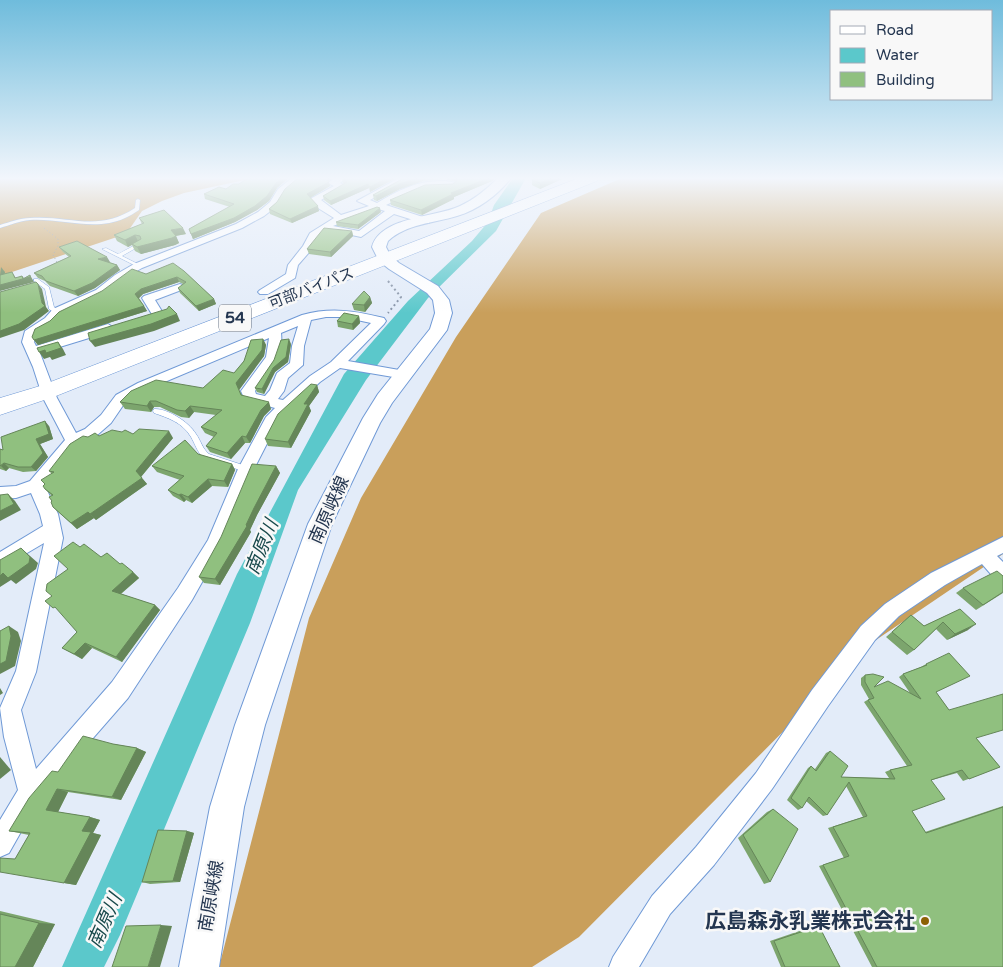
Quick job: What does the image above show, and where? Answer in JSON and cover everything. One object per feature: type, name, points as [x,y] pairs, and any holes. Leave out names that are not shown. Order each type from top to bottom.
[{"type":"highway","name":"可部バイパス","points":[[0,407],[48,391],[476,223]]},
{"type":"main road","points":[[385,259],[379,248],[380,241],[385,235],[396,228],[417,223]]},
{"type":"main road","name":"南原峡線","points":[[198,967],[227,807],[250,725],[320,524],[370,423],[385,399],[393,373],[438,330],[444,318],[432,291],[385,259]]},
{"type":"street","points":[[73,441],[48,391],[34,352],[28,342],[31,332],[49,321],[57,312],[100,292],[138,266],[244,223]]},
{"type":"street","points":[[264,292],[291,276],[296,259],[308,247],[314,234],[329,223]]},
{"type":"street","points":[[322,228],[361,234],[373,223]]},
{"type":"street","points":[[157,313],[148,298],[180,286]]},
{"type":"street","points":[[0,492],[16,492],[36,485],[73,441],[90,433],[106,419],[121,398],[306,318],[322,312],[336,312],[380,322],[342,366],[316,378],[277,403],[250,397],[248,391],[268,367],[277,345],[276,331]]},
{"type":"street","points":[[0,844],[31,792],[120,690],[185,594],[215,543],[246,468],[273,417],[277,403],[277,391],[282,376],[296,365],[298,346],[306,318]]},
{"type":"street","points":[[34,352],[123,324]]},
{"type":"street","points":[[342,366],[393,373]]},
{"type":"street","points":[[31,792],[5,712],[26,672],[54,538],[49,514],[36,485]]},
{"type":"street","points":[[0,561],[52,529]]},
{"type":"street","points":[[623,967],[661,904],[705,856],[764,781],[820,698],[868,634],[892,610],[946,575],[994,550],[1003,574]]},
{"type":"lane","points":[[0,227],[15,223]]},
{"type":"lane","points":[[118,256],[141,244]]},
{"type":"lane","points":[[104,250],[138,266]]},
{"type":"lane","points":[[32,286],[38,282],[47,288],[51,308],[57,312]]},
{"type":"lane","points":[[156,411],[179,420],[193,434],[206,456],[246,468]]},
{"type":"path","points":[[38,282],[59,266],[53,255],[60,242],[57,237],[43,228]]},
{"type":"path","points":[[380,322],[401,297],[388,281]]},
{"type":"shaded area","points":[[0,223],[134,223],[126,234],[0,276]]},
{"type":"shaded area","points":[[534,223],[1003,223],[1003,554],[870,644],[579,937],[532,967],[219,967],[309,618],[361,498],[456,337]]},
{"type":"water","name":"南原川","points":[[487,223],[500,223],[496,231],[428,298],[366,380],[298,490],[250,623],[120,935],[104,967],[62,967],[237,574],[344,374],[408,301],[472,241]]},
{"type":"building","points":[[144,223],[178,223],[183,228],[171,230],[176,236],[172,238],[137,247],[132,244],[141,239],[140,236],[135,235],[125,240],[114,235]]},
{"type":"building","points":[[200,223],[220,223],[191,234],[189,229]]},
{"type":"building","points":[[324,228],[352,231],[330,252],[307,249]]},
{"type":"building","points":[[77,241],[107,257],[98,259],[117,265],[92,283],[74,291],[46,281],[42,276],[34,273],[71,256],[59,247]]},
{"type":"building","points":[[173,263],[214,299],[196,306],[178,288],[186,282],[177,277],[141,289],[135,294],[144,306],[34,340],[32,337],[35,329],[50,321],[59,312],[102,291],[132,269],[146,274]]},
{"type":"building","points":[[12,272],[15,278],[22,276],[23,279],[0,285],[0,275]]},
{"type":"building","points":[[36,282],[42,303],[45,306],[19,324],[0,331],[0,292]]},
{"type":"building","points":[[364,291],[370,297],[364,305],[352,304]]},
{"type":"building","points":[[169,306],[177,314],[151,324],[90,341],[88,333],[167,309]]},
{"type":"building","points":[[344,313],[359,316],[352,324],[337,321]]},
{"type":"building","points":[[263,339],[262,350],[236,383],[241,395],[269,402],[261,410],[246,437],[242,436],[227,453],[206,446],[217,433],[201,427],[222,410],[190,406],[185,411],[177,410],[156,401],[150,401],[147,406],[120,402],[131,391],[156,380],[203,388],[223,370],[234,373],[244,361],[251,340]]},
{"type":"building","points":[[289,339],[286,357],[273,368],[262,389],[255,388],[274,360],[281,340]]},
{"type":"building","points":[[58,342],[61,348],[46,353],[45,350],[39,352],[37,348]]},
{"type":"building","points":[[311,384],[317,385],[304,404],[308,404],[288,442],[265,439],[278,414]]},
{"type":"building","points":[[45,421],[49,434],[36,439],[43,453],[31,467],[18,467],[4,463],[0,466],[0,449],[3,450],[1,437]]},
{"type":"building","points":[[139,429],[169,431],[136,471],[142,478],[90,514],[88,512],[71,523],[53,507],[49,497],[53,495],[45,489],[43,486],[45,484],[41,480],[54,472],[49,471],[70,444],[83,436],[88,437],[95,433],[99,436],[112,430],[122,432],[125,430],[133,434]]},
{"type":"building","points":[[185,440],[198,454],[232,464],[224,481],[208,479],[188,497],[168,490],[184,476],[152,466]]},
{"type":"building","points":[[252,464],[276,466],[254,508],[247,526],[215,579],[199,577],[221,537]]},
{"type":"building","points":[[8,494],[14,504],[0,511],[0,495]]},
{"type":"building","points":[[73,542],[80,547],[84,544],[101,557],[107,553],[133,572],[112,591],[155,605],[116,657],[85,643],[74,654],[62,648],[77,632],[55,607],[53,608],[45,601],[52,596],[46,591],[47,584],[68,569],[54,556]]},
{"type":"building","points":[[21,548],[30,557],[29,563],[8,578],[3,573],[0,576],[0,560]]},
{"type":"building","points":[[997,571],[1003,576],[1003,592],[983,605],[963,588]]},
{"type":"building","points":[[960,609],[976,624],[955,634],[943,622],[914,650],[892,632],[911,615],[924,626]]},
{"type":"building","points":[[9,626],[11,636],[6,661],[0,664],[0,631]]},
{"type":"building","points":[[949,653],[970,676],[936,692],[949,710],[1003,694],[1003,730],[976,738],[1000,767],[969,779],[962,770],[931,780],[945,799],[912,811],[926,833],[1003,807],[1003,967],[877,967],[823,865],[849,856],[833,827],[867,816],[849,782],[827,815],[809,797],[802,808],[791,798],[811,766],[816,771],[830,751],[848,766],[841,777],[895,779],[890,770],[912,765],[868,700],[874,698],[865,682],[865,675],[873,674],[884,677],[874,687],[888,681],[921,699],[903,674],[927,665]]},
{"type":"building","points":[[83,736],[137,748],[112,797],[57,789],[46,810],[90,817],[82,831],[91,832],[64,883],[0,872],[0,858],[15,859],[30,833],[9,831],[29,798],[52,771],[58,772]]},
{"type":"building","points":[[773,809],[798,829],[770,882],[743,835]]},
{"type":"building","points":[[158,830],[187,831],[173,881],[142,882]]},
{"type":"building","points":[[0,914],[39,923],[15,967],[0,967]]},
{"type":"building","points":[[161,925],[148,967],[112,967],[126,926]]},
{"type":"building","points":[[819,926],[840,967],[785,967],[774,941]]},
{"type":"place","name":"広島森永乳業株式会社","points":[[925,921]]}]
